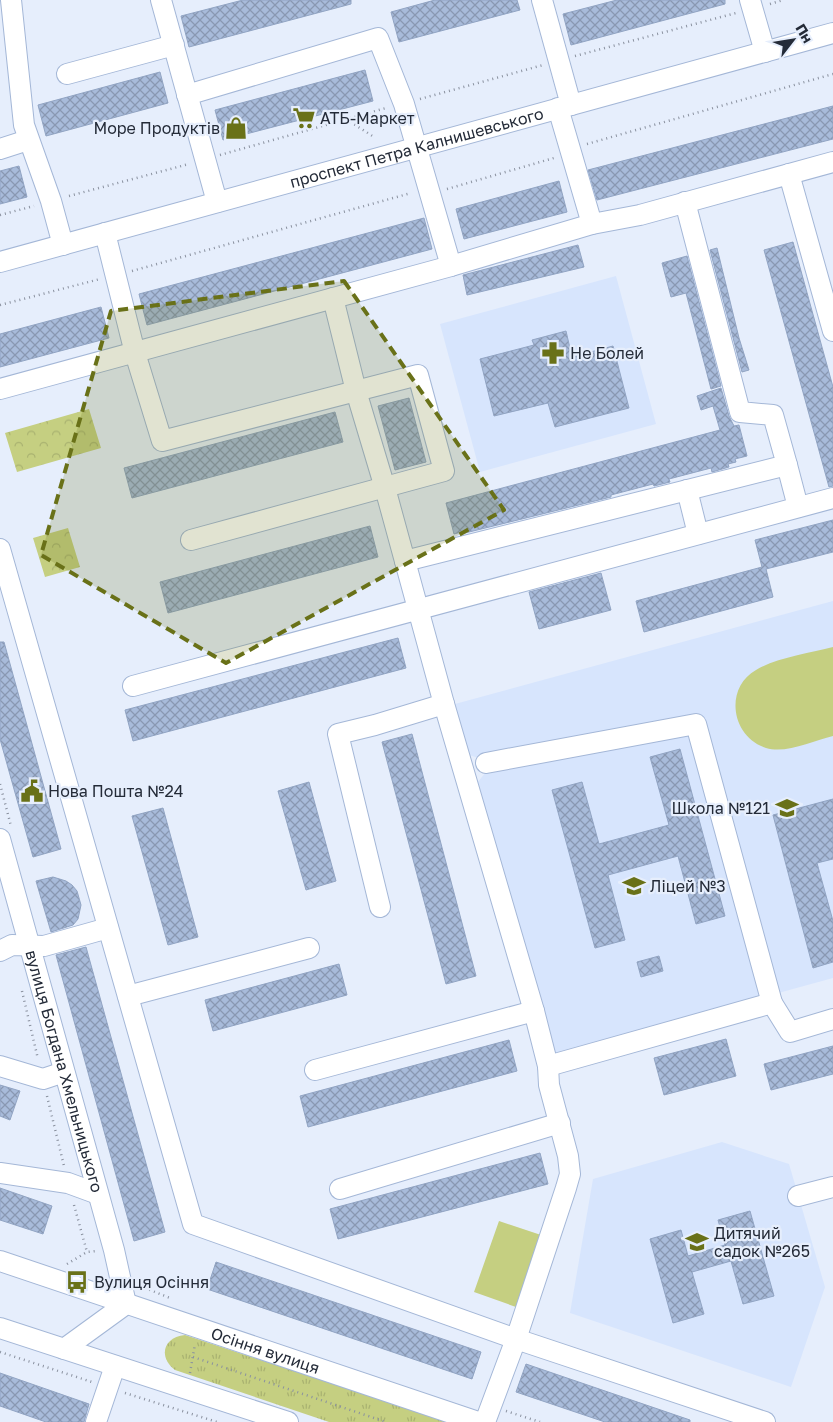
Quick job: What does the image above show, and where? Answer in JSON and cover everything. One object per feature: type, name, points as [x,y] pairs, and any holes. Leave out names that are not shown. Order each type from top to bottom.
[{"type":"street","points":[[12,0],[24,125],[51,201],[63,245]]},
{"type":"street","points":[[162,0],[217,202]]},
{"type":"street","points":[[542,0],[564,107],[571,154],[592,224]]},
{"type":"street","points":[[750,0],[765,52]]},
{"type":"street","name":"проспект Петра Калнишевського","points":[[0,262],[833,33]]},
{"type":"street","points":[[187,95],[378,38],[404,104],[416,147],[425,192],[451,266]]},
{"type":"street","points":[[68,74],[174,45]]},
{"type":"street","points":[[0,149],[28,140]]},
{"type":"street","points":[[0,389],[451,266],[592,224],[640,215],[833,162]]},
{"type":"street","points":[[789,174],[833,331]]},
{"type":"street","points":[[685,202],[740,412],[773,415],[798,507]]},
{"type":"street","points":[[106,234],[135,353],[162,441],[418,375],[444,471],[191,540]]},
{"type":"street","points":[[333,298],[356,391],[385,488],[444,704],[534,1011],[548,1066],[549,1085],[568,1156],[570,1174],[516,1339],[485,1422]]},
{"type":"street","points":[[405,561],[787,465]]},
{"type":"street","points":[[687,490],[698,534]]},
{"type":"street","points":[[133,686],[833,498]]},
{"type":"street","points":[[0,550],[193,1224],[516,1339],[765,1422]]},
{"type":"street","points":[[380,907],[338,734],[376,725],[444,704]]},
{"type":"street","points":[[486,762],[696,724],[772,1003],[790,1032],[833,1019]]},
{"type":"street","name":"вулиця Богдана Хмельницького","points":[[0,839],[114,1250],[126,1304]]},
{"type":"street","points":[[0,951],[12,945],[30,944],[44,946],[108,928]]},
{"type":"street","points":[[128,996],[310,948]]},
{"type":"street","points":[[548,1066],[772,1003]]},
{"type":"street","points":[[315,1070],[534,1011]]},
{"type":"street","points":[[0,1066],[42,1079],[64,1072]]},
{"type":"street","points":[[340,1188],[560,1123]]},
{"type":"street","points":[[0,1173],[68,1183],[98,1194]]},
{"type":"street","points":[[798,1196],[833,1187]]},
{"type":"street","name":"Осіння вулиця","points":[[0,1261],[478,1422]]},
{"type":"street","points":[[64,1349],[126,1304]]},
{"type":"street","points":[[0,1328],[288,1422]]},
{"type":"street","points":[[96,1422],[115,1366]]},
{"type":"path","points":[[0,305],[571,154],[583,146],[833,74]]},
{"type":"path","points":[[346,119],[374,137]]},
{"type":"path","points":[[59,1262],[67,1264],[87,1252]]},
{"type":"path","points":[[185,1412],[197,1328]]},
{"type":"path","points":[[193,1357],[386,1422]]},
{"type":"highlighted area","points":[[344,281],[504,510],[226,663],[41,555],[111,311]]},
{"type":"shaded area","points":[[616,276],[656,424],[480,472],[440,324]]},
{"type":"shaded area","name":"Ліцей №3","points":[[833,601],[833,978],[552,1055],[477,783],[486,772],[482,759],[469,755],[455,704]]},
{"type":"shaded area","name":"Дитячий садок №265","points":[[722,1142],[789,1164],[825,1287],[791,1387],[570,1313],[593,1179]]},
{"type":"green space","points":[[89,409],[101,448],[17,472],[5,433]]},
{"type":"green space","points":[[68,528],[80,567],[45,577],[33,538]]},
{"type":"green space","points":[[833,647],[833,736],[791,748],[774,749],[766,748],[754,742],[745,734],[736,712],[736,700],[739,688],[746,678],[756,670],[773,662]]},
{"type":"green space","points":[[499,1221],[541,1235],[516,1307],[474,1292]]},
{"type":"green space","points":[[185,1335],[449,1422],[329,1422],[175,1370],[166,1359],[165,1348],[172,1339]]},
{"type":"building","points":[[243,0],[351,0],[351,4],[189,47],[181,16]]},
{"type":"building","points":[[435,0],[517,0],[520,10],[399,42],[391,12]]},
{"type":"building","points":[[617,0],[725,0],[725,4],[571,45],[563,14]]},
{"type":"building","points":[[365,70],[373,101],[223,140],[215,110]]},
{"type":"building","points":[[160,72],[168,103],[46,136],[38,105]]},
{"type":"building","points":[[833,106],[833,139],[597,200],[588,170]]},
{"type":"building","points":[[19,166],[27,197],[0,204],[0,171]]},
{"type":"building","points":[[559,181],[567,212],[464,239],[456,209]]},
{"type":"building","points":[[424,218],[432,249],[147,325],[139,294]]},
{"type":"building","points":[[793,242],[833,387],[833,486],[829,487],[764,250]]},
{"type":"building","points":[[578,245],[584,267],[467,295],[463,275]]},
{"type":"building","points":[[717,248],[739,338],[749,370],[742,372],[710,250]]},
{"type":"building","points":[[687,256],[721,386],[711,389],[686,293],[671,297],[662,263]]},
{"type":"building","points":[[101,307],[109,338],[0,367],[0,334]]},
{"type":"building","points":[[566,331],[572,357],[613,346],[629,408],[555,427],[548,403],[494,416],[480,359],[534,345],[532,340]]},
{"type":"building","points":[[721,388],[729,416],[734,426],[739,425],[747,456],[735,459],[736,462],[728,464],[729,467],[712,472],[711,468],[669,479],[670,482],[654,486],[653,484],[611,495],[611,497],[465,533],[465,531],[454,534],[446,503],[720,430],[713,406],[701,410],[697,396]]},
{"type":"building","points":[[409,398],[426,462],[395,470],[378,406]]},
{"type":"building","points":[[335,412],[343,442],[132,498],[124,468]]},
{"type":"building","points":[[833,520],[833,552],[766,569],[773,597],[644,632],[636,601],[762,567],[755,540]]},
{"type":"building","points":[[370,526],[378,557],[168,613],[160,582]]},
{"type":"building","points":[[601,573],[611,610],[539,629],[529,592]]},
{"type":"building","points":[[398,638],[406,668],[133,741],[125,710]]},
{"type":"building","points":[[0,642],[4,642],[61,849],[33,857],[0,739]]},
{"type":"building","points":[[412,734],[476,976],[446,984],[382,742]]},
{"type":"building","points":[[680,749],[725,916],[696,924],[678,856],[608,875],[625,940],[595,948],[552,790],[582,782],[599,844],[669,825],[650,757]]},
{"type":"building","points":[[309,782],[336,881],[306,890],[278,791]]},
{"type":"building","points":[[833,799],[833,859],[817,863],[833,921],[833,962],[813,968],[773,815]]},
{"type":"building","points":[[163,808],[198,937],[168,945],[132,816]]},
{"type":"building","points":[[53,877],[72,885],[77,891],[81,905],[78,919],[73,925],[51,932],[36,881]]},
{"type":"building","points":[[86,947],[165,1232],[134,1241],[56,955]]},
{"type":"building","points":[[659,956],[663,971],[641,977],[637,962]]},
{"type":"building","points":[[339,964],[347,995],[213,1031],[205,1000]]},
{"type":"building","points":[[726,1039],[736,1076],[664,1095],[654,1058]]},
{"type":"building","points":[[509,1040],[517,1071],[308,1127],[300,1096]]},
{"type":"building","points":[[833,1046],[833,1074],[771,1090],[764,1064]]},
{"type":"building","points":[[0,1085],[20,1091],[10,1120],[0,1116]]},
{"type":"building","points":[[540,1153],[548,1184],[338,1239],[330,1209]]},
{"type":"building","points":[[0,1188],[52,1206],[43,1234],[0,1220]]},
{"type":"building","points":[[750,1211],[774,1296],[743,1304],[731,1261],[692,1272],[704,1314],[673,1323],[650,1239],[681,1230],[688,1256],[725,1245],[718,1220]]},
{"type":"building","points":[[216,1262],[481,1352],[472,1379],[207,1289]]},
{"type":"building","points":[[526,1364],[690,1420],[690,1422],[605,1422],[516,1392]]},
{"type":"building","points":[[0,1373],[89,1404],[84,1422],[46,1422],[0,1406]]},
{"type":"place","name":"АТБ-Маркет","points":[[304,118]]},
{"type":"place","name":"Море Продуктiв","points":[[236,128]]},
{"type":"place","name":"Не Болей","points":[[553,353]]},
{"type":"place","name":"Нова Пошта №24","points":[[32,791]]},
{"type":"place","name":"Школа №121","points":[[787,808]]},
{"type":"place","name":"Ліцей №3","points":[[634,886]]},
{"type":"place","name":"Дитячий садок №265","points":[[697,1242]]},
{"type":"place","name":"Вулиця Осіння","points":[[77,1282]]}]
